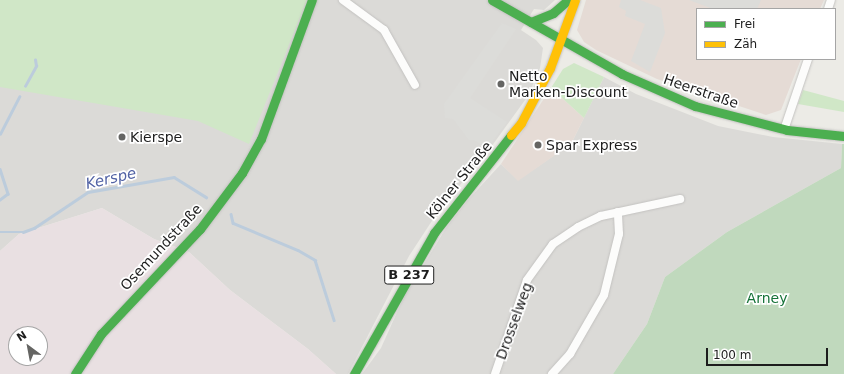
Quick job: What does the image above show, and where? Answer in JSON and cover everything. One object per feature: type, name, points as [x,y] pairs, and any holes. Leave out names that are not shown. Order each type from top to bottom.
[{"type":"main road","name":"Osemundstraße","points":[[75,374],[101,334],[200,229],[242,173],[261,139],[312,0]]},
{"type":"main road","name":"Heerstraße","points":[[492,0],[622,74],[662,93],[731,118],[784,130],[844,136]]},
{"type":"main road","points":[[532,22],[553,13],[568,0]]},
{"type":"main road","name":"Kölner Straße","points":[[354,374],[434,233],[521,123],[535,99],[576,0]]},
{"type":"street","points":[[343,0],[384,30],[415,85]]},
{"type":"street","points":[[784,130],[808,60]]},
{"type":"street","name":"Drosselweg","points":[[495,374],[527,280],[554,244],[578,227],[618,212],[680,199]]},
{"type":"street","points":[[552,374],[570,354],[604,295],[618,234],[618,212]]},
{"type":"shaded area","points":[[0,0],[555,0],[544,10],[534,9],[521,30],[536,40],[543,48],[540,68],[528,96],[486,154],[439,210],[409,256],[348,374],[336,374],[308,349],[230,290],[189,252],[154,239],[102,208],[19,234],[0,251]]},
{"type":"shaded area","points":[[586,0],[824,0],[820,8],[696,8],[696,60],[801,60],[781,110],[766,115],[657,79],[596,50],[584,42],[577,30]]},
{"type":"shaded area","points":[[621,0],[640,0],[661,8],[665,33],[650,72],[631,61],[645,24],[625,16],[626,11],[619,7]]},
{"type":"shaded area","points":[[689,0],[761,0],[757,8],[710,8]]},
{"type":"shaded area","name":"Netto Marken-Discount","points":[[502,23],[516,29],[470,98],[507,122],[487,148],[474,140],[469,140],[453,119],[445,118],[444,104]]},
{"type":"shaded area","points":[[604,77],[636,94],[718,126],[773,137],[842,144],[841,168],[727,232],[665,277],[647,324],[613,374],[362,374],[381,348],[403,299],[446,228],[468,200],[501,164],[518,180],[571,144]]},
{"type":"shaded area","points":[[551,88],[584,118],[571,144],[518,181],[501,164]]},
{"type":"shaded area","points":[[102,208],[154,239],[189,252],[230,290],[308,349],[336,374],[0,374],[0,251],[19,234]]},
{"type":"green space","points":[[0,0],[307,0],[249,144],[198,121],[0,87]]},
{"type":"green space","points":[[574,63],[604,77],[584,118],[551,88],[563,69]]},
{"type":"green space","points":[[803,90],[844,101],[844,112],[798,104]]},
{"type":"green space","name":"Arney","points":[[842,144],[844,144],[844,374],[613,374],[647,324],[665,277],[727,232],[841,168]]},
{"type":"waterway","points":[[25,86],[36,66],[35,60]]},
{"type":"waterway","points":[[0,134],[19,97]]},
{"type":"waterway","points":[[0,169],[8,194],[0,200]]},
{"type":"waterway","name":"Kerspe","points":[[0,232],[23,232],[34,228],[88,192],[174,177],[206,197]]},
{"type":"waterway","name":"Kerspe","points":[[231,214],[233,223],[298,250],[315,260],[334,320]]},
{"type":"traffic: fast","points":[[75,374],[101,334],[200,229],[242,173],[261,139],[312,0]]},
{"type":"traffic: fast","points":[[492,0],[622,74],[695,106],[787,130],[844,136]]},
{"type":"traffic: fast","points":[[531,22],[553,13],[568,0]]},
{"type":"traffic: fast","points":[[354,374],[434,233],[511,135]]},
{"type":"traffic: slow","points":[[511,135],[521,123],[550,68],[575,0]]},
{"type":"place","name":"Netto Marken-Discount","points":[[501,84]]},
{"type":"place","name":"Kierspe","points":[[122,137]]},
{"type":"place","name":"Spar Express","points":[[538,145]]}]
